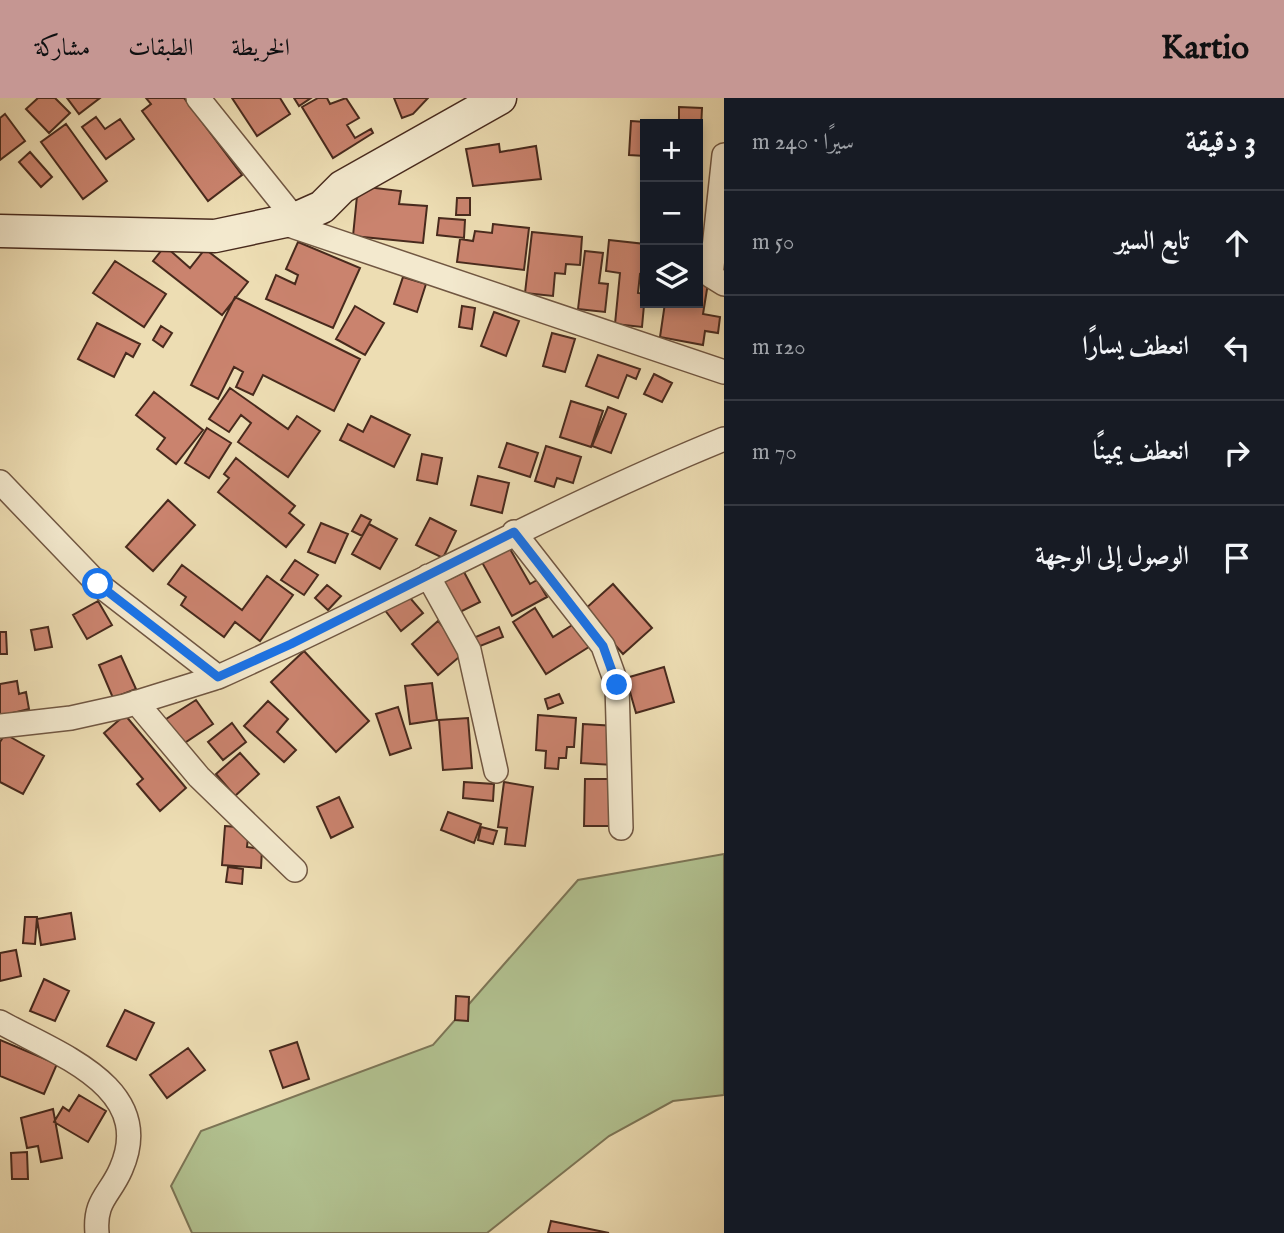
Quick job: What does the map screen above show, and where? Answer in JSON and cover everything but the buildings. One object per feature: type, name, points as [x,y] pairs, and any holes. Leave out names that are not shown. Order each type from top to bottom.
[{"type":"main road","points":[[0,231],[215,236],[288,220],[322,207],[342,187],[500,98]]},
{"type":"street","points":[[198,98],[288,220],[724,372]]},
{"type":"street","points":[[724,155],[711,276],[724,285]]},
{"type":"street","points":[[0,726],[71,718],[218,677],[621,481],[724,439]]},
{"type":"street","points":[[0,482],[98,584],[218,677]]},
{"type":"street","points":[[514,532],[603,646],[608,659],[617,685],[621,828]]},
{"type":"street","points":[[428,576],[468,650],[496,771]]},
{"type":"street","points":[[136,702],[199,777],[295,870]]},
{"type":"street","points":[[0,1022],[88,1071],[121,1102],[128,1117],[130,1144],[121,1172],[102,1198],[92,1229]]},
{"type":"green space","points":[[724,854],[724,1095],[673,1101],[609,1136],[487,1233],[192,1233],[171,1186],[201,1131],[433,1045],[578,880]]},
{"type":"route","points":[[98,584],[218,677],[291,644],[514,532],[603,646],[617,685]]}]
